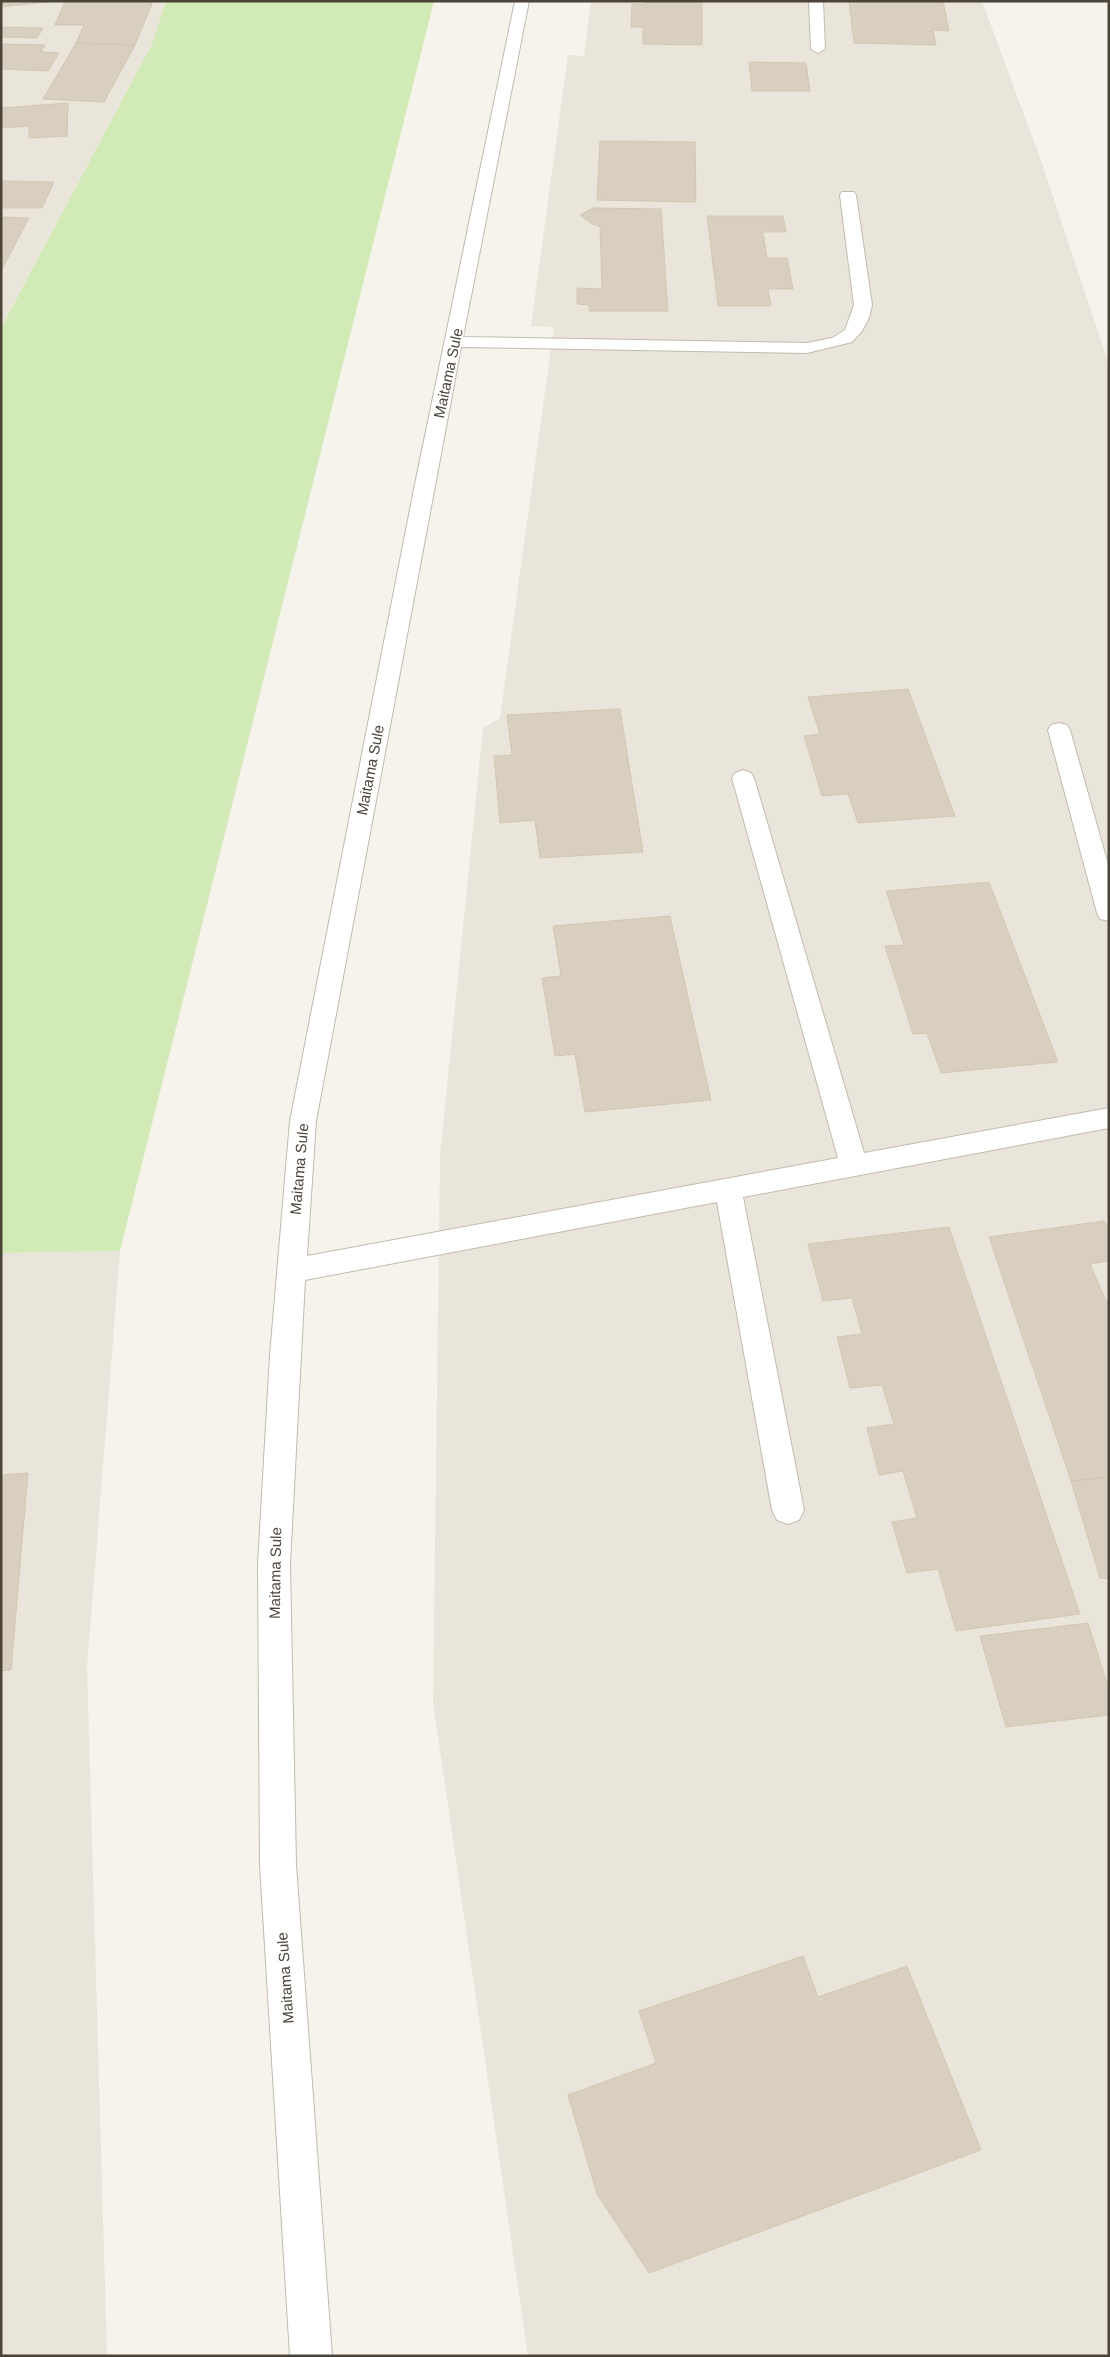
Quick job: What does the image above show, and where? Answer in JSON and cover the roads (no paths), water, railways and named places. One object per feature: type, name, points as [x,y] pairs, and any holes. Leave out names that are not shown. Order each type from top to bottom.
[{"type":"street","name":"Maitama Sule","points":[[311,2356],[278,1865],[274,1564],[291,1271],[303,1121],[424,489],[522,1]]},
{"type":"street","points":[[816,1],[818,49]]},
{"type":"street","points":[[454,342],[807,348],[837,342],[854,333],[860,321],[863,305],[848,195]]},
{"type":"street","points":[[1059,730],[1109,914]]},
{"type":"street","points":[[743,778],[854,1166]]},
{"type":"street","points":[[291,1271],[1109,1118]]},
{"type":"street","points":[[728,1189],[788,1510]]}]
